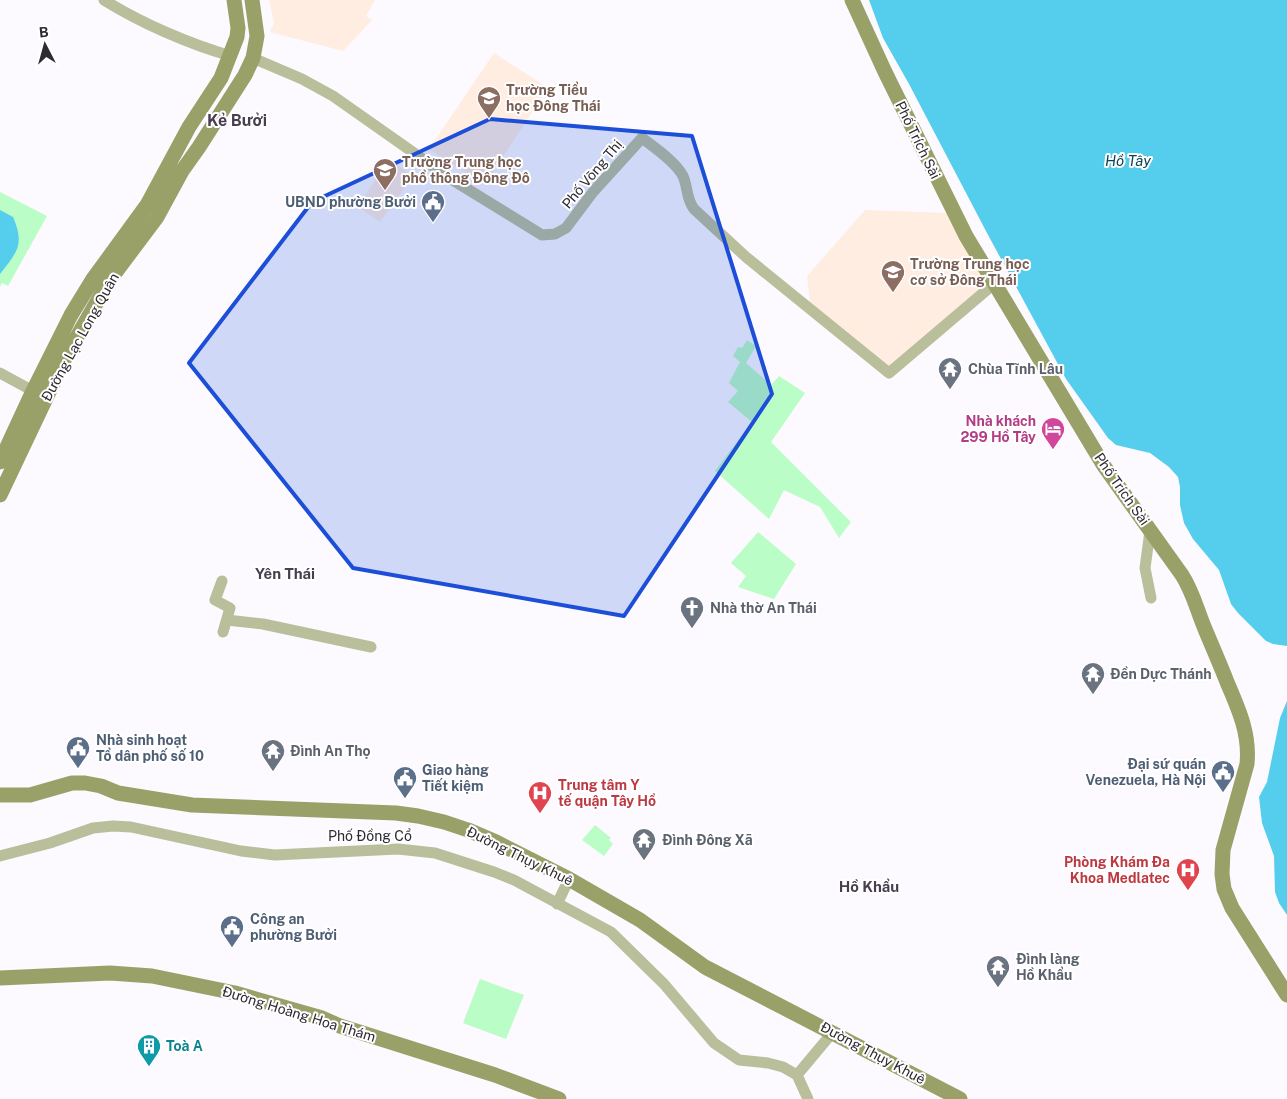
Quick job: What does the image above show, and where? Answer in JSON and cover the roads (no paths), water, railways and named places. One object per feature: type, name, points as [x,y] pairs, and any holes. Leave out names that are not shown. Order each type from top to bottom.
[{"type":"main road","name":"Đường Lạc Long Quân","points":[[140,228],[147,205],[189,127],[221,78],[231,56],[238,28],[234,0]]},
{"type":"main road","name":"Đường Lạc Long Quân","points":[[7,457],[60,352],[93,279],[140,228],[157,217],[182,171],[245,75],[253,58],[256,36],[252,0]]},
{"type":"main road","name":"Phố Trích Sài","points":[[852,0],[885,72],[959,222],[1104,466],[1191,590],[1202,623],[1245,726],[1249,751],[1248,764],[1221,862],[1227,899],[1287,995]]},
{"type":"main road","name":"Đường Lạc Long Quân","points":[[0,495],[7,457],[33,391],[60,352]]},
{"type":"main road","name":"Đường Thụy Khuê","points":[[0,795],[30,795],[72,783],[85,783],[101,786],[118,793],[192,805],[396,814],[418,816],[468,830],[569,879],[640,920],[705,967],[960,1099]]},
{"type":"main road","name":"Đường Hoàng Hoa Thám","points":[[0,978],[110,974],[164,978],[235,993],[322,1018],[495,1075],[560,1099]]},
{"type":"street","points":[[104,0],[122,11],[206,48],[231,56]]},
{"type":"street","name":"Phố Võng Thị","points":[[253,58],[302,79],[334,96],[451,179],[542,235],[555,234],[566,228],[593,192],[642,138],[680,171],[686,184],[690,203],[694,209],[746,257],[889,373],[995,283]]},
{"type":"street","points":[[0,373],[33,391]]},
{"type":"street","points":[[1150,531],[1145,568],[1151,598]]},
{"type":"street","points":[[222,581],[216,600],[230,608],[223,632]]},
{"type":"street","points":[[227,620],[263,624],[371,647]]},
{"type":"street","name":"Phố Đồng Cổ","points":[[0,856],[50,843],[93,828],[114,826],[131,827],[241,851],[275,855],[398,849],[435,853],[514,880],[611,932],[664,984],[714,1043],[726,1053],[739,1060],[775,1065],[797,1075]]},
{"type":"street","points":[[557,904],[569,879]]},
{"type":"street","points":[[808,1099],[797,1075],[833,1032]]},
{"type":"water","name":"Hồ Tây","points":[[869,0],[1287,0],[1287,646],[1266,641],[1231,604],[1219,570],[1193,539],[1184,523],[1180,505],[1178,477],[1169,467],[1150,453],[1116,445],[1108,438],[1066,379],[883,38]]},
{"type":"water","points":[[0,210],[13,217],[17,227],[19,242],[15,254],[0,274]]},
{"type":"water","points":[[1287,701],[1287,915],[1279,903],[1275,892],[1274,856],[1262,823],[1259,797],[1267,782],[1280,718]]},
{"type":"place","name":"Trường Tiểu học Đông Thái","points":[[489,119]]},
{"type":"place","name":"Trường Trung học phổ thông Đông Đô","points":[[385,191]]},
{"type":"place","name":"UBND phường Bưởi","points":[[433,223]]},
{"type":"place","name":"Trường Trung học cơ sở Đông Thái","points":[[893,293]]},
{"type":"place","name":"Chùa Tĩnh Lâu","points":[[950,390]]},
{"type":"place","name":"Nhà khách 299 Hồ Tây","points":[[1053,450]]},
{"type":"place","name":"Nhà thờ An Thái","points":[[692,629]]},
{"type":"place","name":"Đền Dực Thánh","points":[[1093,695]]},
{"type":"place","name":"Nhà sinh hoạt Tổ dân phố số 10","points":[[78,769]]},
{"type":"place","name":"Đình An Thọ","points":[[273,772]]},
{"type":"place","name":"Đại sứ quán Venezuela, Hà Nội","points":[[1223,793]]},
{"type":"place","name":"Giao hàng Tiết kiệm","points":[[405,799]]},
{"type":"place","name":"Trung tâm Y tế quận Tây Hồ","points":[[540,814]]},
{"type":"place","name":"Đình Đông Xã","points":[[644,861]]},
{"type":"place","name":"Phòng Khám Đa Khoa Medlatec","points":[[1188,891]]},
{"type":"place","name":"Công an phường Bưởi","points":[[232,948]]},
{"type":"place","name":"Đình làng Hồ Khẩu","points":[[998,988]]},
{"type":"place","name":"Toà A","points":[[149,1067]]},
{"type":"district","name":"Kẻ Bưởi","points":[[237,120]]},
{"type":"district","name":"Yên Thái","points":[[285,573]]},
{"type":"district","name":"Hồ Khẩu","points":[[869,886]]}]
